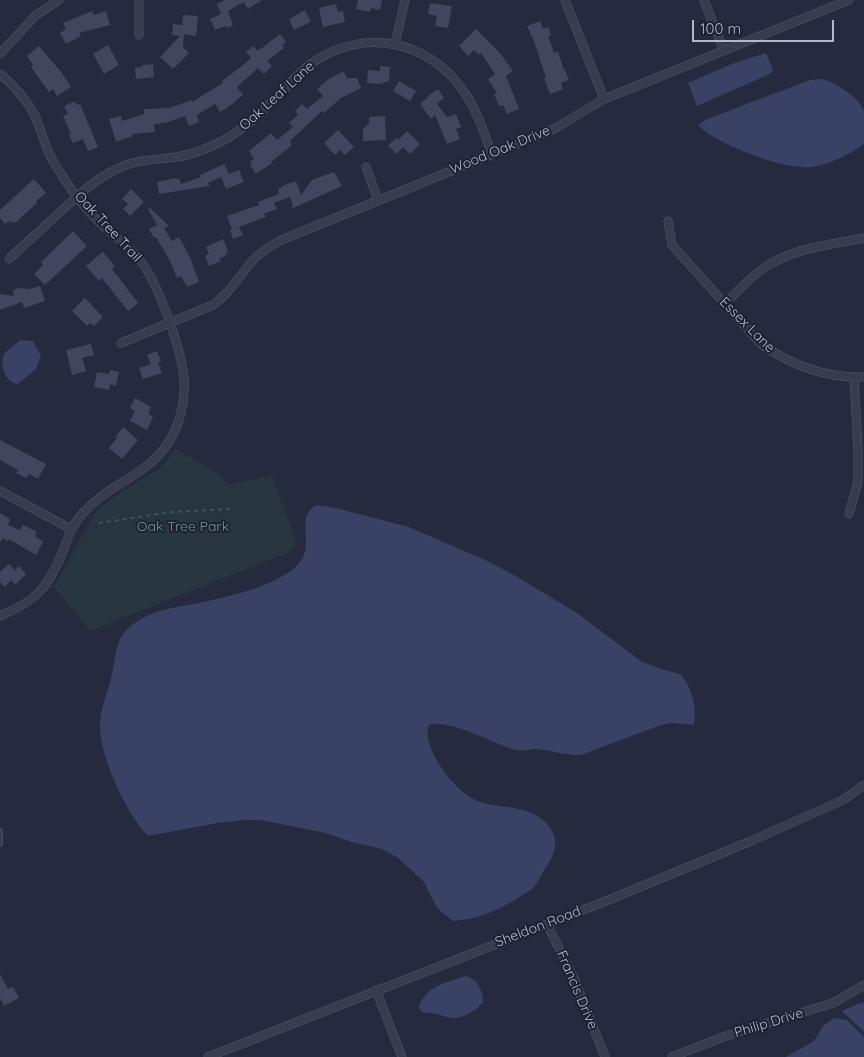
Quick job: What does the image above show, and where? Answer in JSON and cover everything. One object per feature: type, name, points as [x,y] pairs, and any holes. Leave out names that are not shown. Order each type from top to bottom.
[{"type":"street","points":[[0,54],[36,15],[59,0]]},
{"type":"street","points":[[139,0],[139,35]]},
{"type":"street","points":[[395,44],[405,0]]},
{"type":"street","points":[[565,0],[604,99]]},
{"type":"street","points":[[704,0],[724,51]]},
{"type":"street","name":"Wood Oak Drive","points":[[121,343],[213,305],[222,298],[255,259],[272,245],[554,129],[604,99],[849,0]]},
{"type":"street","name":"Oak Leaf Lane","points":[[8,259],[101,177],[128,164],[151,159],[181,156],[221,142],[239,132],[264,110],[301,72],[323,56],[340,48],[358,44],[384,42],[407,47],[440,65],[465,92],[492,154]]},
{"type":"street","name":"Oak Tree Trail","points":[[0,74],[18,92],[34,114],[43,140],[55,165],[78,196],[99,222],[137,257],[146,268],[169,323],[184,378],[184,400],[178,424],[168,442],[152,463],[132,478],[102,494],[83,512],[71,529],[58,564],[46,586],[29,602],[0,616]]},
{"type":"street","points":[[366,167],[378,200]]},
{"type":"street","name":"Essex Lane","points":[[668,220],[672,245],[762,344],[777,355],[804,368],[834,376],[864,377]]},
{"type":"street","points":[[724,304],[762,270],[782,257],[812,248],[864,238]]},
{"type":"street","points":[[849,514],[858,482],[854,377]]},
{"type":"street","points":[[0,491],[71,529]]},
{"type":"street","name":"Sheldon Road","points":[[208,1057],[752,841],[843,800],[864,786]]},
{"type":"street","name":"Francis Drive","points":[[547,924],[574,981],[605,1057]]},
{"type":"street","name":"Philip Drive","points":[[672,1057],[723,1037],[833,1003],[864,985]]},
{"type":"street","points":[[376,990],[402,1057]]},
{"type":"lane","points":[[0,831],[0,844]]},
{"type":"path","points":[[99,523],[172,512],[230,509]]},
{"type":"green space","name":"Oak Tree Park","points":[[176,448],[218,474],[228,484],[272,476],[296,545],[287,553],[90,631],[54,587],[96,511],[113,497],[160,468]]},
{"type":"water","points":[[766,53],[773,70],[770,74],[697,106],[688,83],[734,63]]},
{"type":"water","points":[[822,79],[834,83],[847,91],[858,101],[864,112],[864,144],[833,161],[812,167],[786,165],[735,148],[719,140],[698,125],[707,119],[810,80]]},
{"type":"water","points":[[20,340],[33,341],[41,356],[36,369],[18,384],[13,383],[6,377],[3,368],[3,358],[7,350]]},
{"type":"water","points":[[316,505],[336,508],[409,527],[485,560],[577,613],[641,661],[680,674],[688,685],[694,705],[694,725],[671,723],[661,725],[581,755],[535,749],[518,751],[461,729],[439,724],[429,725],[428,737],[435,757],[456,786],[471,797],[487,804],[519,809],[535,814],[547,824],[554,836],[554,852],[535,886],[530,891],[499,909],[482,916],[453,921],[437,908],[424,882],[398,858],[382,849],[352,842],[326,833],[260,820],[244,820],[147,835],[130,812],[115,782],[103,750],[100,722],[117,648],[122,635],[134,624],[155,612],[241,593],[264,585],[289,572],[303,557],[306,544],[305,523],[310,510]]},
{"type":"water","points":[[467,976],[477,984],[482,994],[483,1003],[474,1011],[452,1018],[432,1013],[423,1013],[419,1008],[425,995],[431,990]]},
{"type":"water","points":[[864,1003],[864,1032],[842,1011]]},
{"type":"water","points":[[834,1018],[847,1020],[864,1037],[864,1057],[786,1057],[814,1041],[823,1026]]},
{"type":"building","points":[[225,0],[262,0],[248,9],[244,2],[228,11],[233,25],[215,30],[210,19],[221,14],[217,4]]},
{"type":"building","points":[[358,0],[382,0],[380,10],[371,8],[370,12],[356,9]]},
{"type":"building","points":[[430,3],[452,6],[448,28],[435,26],[437,16],[428,14]]},
{"type":"building","points":[[336,4],[338,12],[343,11],[345,22],[323,27],[319,8]]},
{"type":"building","points":[[305,10],[311,22],[294,30],[289,19]]},
{"type":"building","points":[[92,11],[94,15],[106,11],[110,25],[79,33],[81,36],[66,44],[60,33],[66,29],[63,23]]},
{"type":"building","points":[[183,15],[198,16],[196,36],[184,34],[183,47],[189,53],[173,69],[160,57],[180,36],[172,35],[173,24],[182,25]]},
{"type":"building","points":[[540,21],[543,29],[548,27],[551,35],[548,36],[554,53],[558,52],[569,80],[561,83],[563,89],[550,94],[534,41],[527,26]]},
{"type":"building","points":[[476,29],[500,53],[513,71],[506,76],[519,109],[507,114],[503,105],[499,106],[494,94],[497,93],[488,79],[495,74],[481,53],[479,55],[474,50],[468,56],[459,46]]},
{"type":"building","points":[[280,34],[286,42],[282,45],[284,48],[267,61],[272,66],[264,74],[258,68],[237,87],[243,95],[227,108],[220,112],[215,104],[197,115],[199,122],[189,126],[185,116],[165,123],[154,124],[155,132],[132,134],[133,136],[116,142],[109,119],[121,116],[122,121],[144,114],[144,109],[169,108],[192,100],[192,102],[223,83],[222,81],[251,58],[246,52],[253,46],[258,51]]},
{"type":"building","points":[[108,45],[119,65],[104,74],[93,54]]},
{"type":"building","points":[[39,46],[71,87],[57,96],[53,89],[49,92],[31,67],[33,65],[27,56]]},
{"type":"building","points":[[153,64],[154,77],[136,79],[135,68]]},
{"type":"building","points":[[380,66],[390,67],[389,81],[380,84],[367,83],[368,70],[380,71]]},
{"type":"building","points":[[344,71],[347,78],[357,78],[361,88],[341,98],[324,113],[322,111],[290,141],[292,145],[256,174],[250,165],[252,164],[250,161],[254,159],[249,151],[271,133],[277,140],[293,127],[289,123],[298,115],[295,111],[302,104],[307,109],[323,96],[317,89],[329,79]]},
{"type":"building","points":[[399,81],[416,91],[410,101],[393,91]]},
{"type":"building","points":[[438,89],[444,98],[437,104],[447,117],[456,114],[461,127],[456,129],[460,139],[447,144],[435,115],[431,119],[420,104]]},
{"type":"building","points":[[75,101],[76,105],[80,104],[98,147],[88,151],[83,139],[73,143],[63,116],[68,114],[64,106]]},
{"type":"building","points":[[385,116],[386,140],[363,141],[363,129],[369,123],[369,117]]},
{"type":"building","points":[[338,130],[354,147],[345,155],[340,150],[335,155],[324,143]]},
{"type":"building","points":[[407,131],[420,144],[410,154],[403,147],[397,154],[388,146]]},
{"type":"building","points":[[224,164],[229,174],[239,170],[244,182],[226,189],[221,177],[208,183],[210,186],[159,194],[157,182],[176,178],[180,180],[181,184],[201,177],[200,175]]},
{"type":"building","points":[[334,172],[342,186],[291,209],[293,206],[290,197],[274,203],[277,209],[264,214],[266,217],[239,227],[243,235],[233,239],[230,230],[232,229],[227,216],[259,205],[258,202],[279,194],[278,189],[282,186],[296,181],[301,195],[312,180]]},
{"type":"building","points":[[34,179],[46,193],[15,223],[9,221],[5,224],[0,218],[0,210]]},
{"type":"building","points":[[131,189],[144,202],[130,216],[123,209],[128,204],[122,199]]},
{"type":"building","points":[[150,208],[169,226],[164,228],[172,241],[179,237],[189,255],[199,282],[187,287],[181,276],[177,278],[170,261],[149,229],[157,225],[148,209]]},
{"type":"building","points":[[73,231],[87,246],[45,285],[34,274],[43,265],[41,262]]},
{"type":"building","points":[[223,239],[228,251],[225,256],[219,258],[221,261],[209,266],[205,256],[209,254],[206,247]]},
{"type":"building","points":[[103,252],[115,266],[112,269],[138,303],[128,311],[102,278],[99,281],[86,266]]},
{"type":"building","points":[[40,286],[45,301],[24,308],[22,302],[0,310],[0,294],[14,296],[13,290],[19,288],[30,289]]},
{"type":"building","points":[[85,298],[103,317],[94,326],[90,323],[87,326],[72,311]]},
{"type":"building","points":[[91,344],[94,355],[82,358],[86,371],[72,375],[66,350]]},
{"type":"building","points":[[157,351],[161,362],[158,363],[162,373],[143,379],[139,368],[151,364],[147,355]]},
{"type":"building","points":[[110,370],[119,372],[116,386],[110,384],[109,390],[94,387],[97,372],[109,374]]},
{"type":"building","points":[[135,398],[151,407],[148,414],[153,417],[147,430],[130,421],[135,411],[130,408]]},
{"type":"building","points":[[123,427],[138,440],[122,459],[109,448]]},
{"type":"building","points":[[0,440],[46,464],[38,479],[29,474],[26,478],[16,473],[18,470],[0,460]]},
{"type":"building","points":[[0,513],[10,519],[8,525],[20,530],[23,525],[37,532],[35,536],[43,542],[36,555],[9,539],[8,541],[2,538],[0,543]]},
{"type":"building","points":[[9,564],[15,570],[19,566],[26,574],[15,585],[11,580],[5,587],[0,582],[0,572]]},
{"type":"building","points":[[0,974],[8,989],[13,987],[19,998],[4,1006],[0,998]]}]
